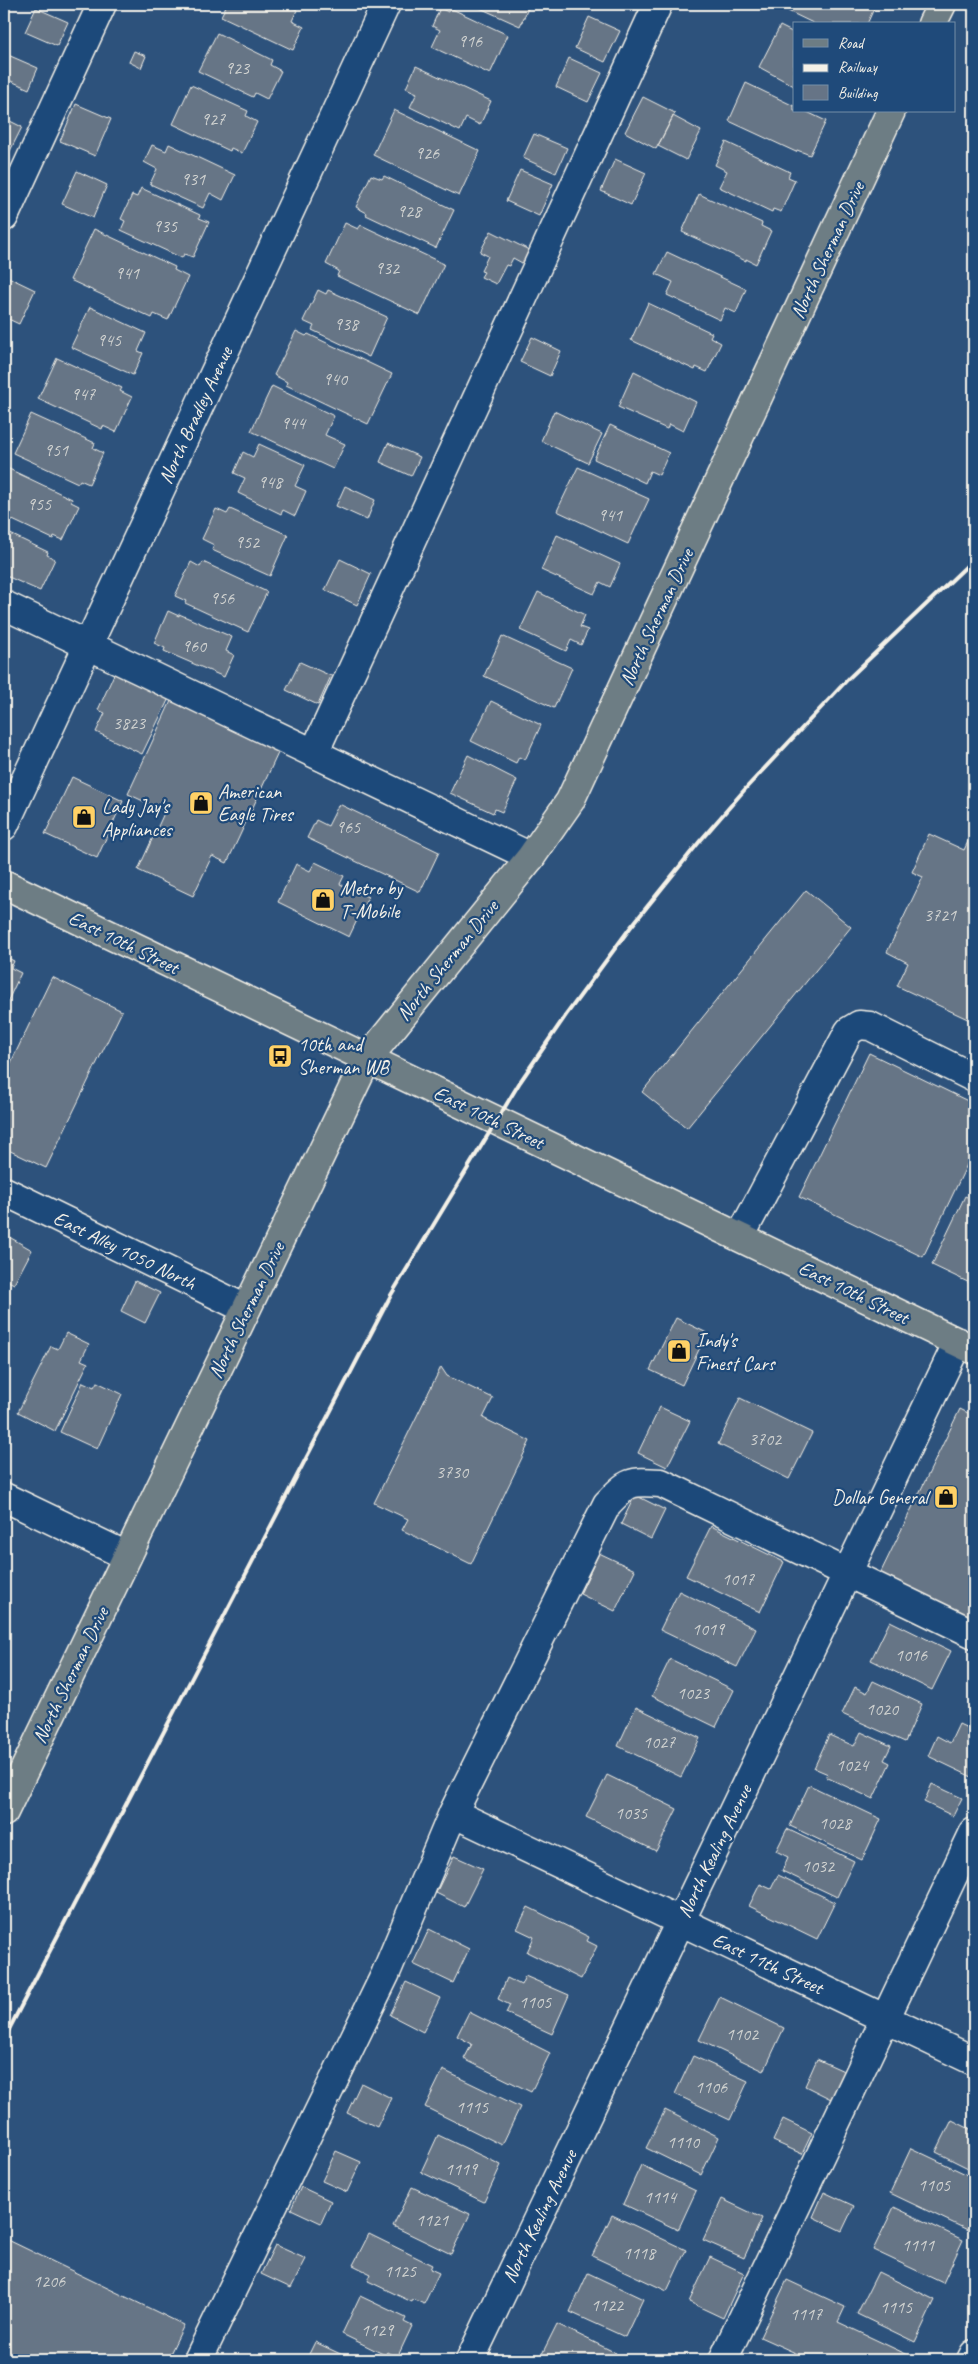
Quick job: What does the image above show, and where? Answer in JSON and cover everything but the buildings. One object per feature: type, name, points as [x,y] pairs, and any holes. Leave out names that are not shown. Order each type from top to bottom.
[{"type":"main road","points":[[933,22],[942,4]]},
{"type":"main road","name":"North Sherman Drive","points":[[4,1812],[367,1059],[531,857],[570,801],[892,112]]},
{"type":"main road","name":"East 10th Street","points":[[4,884],[966,1346]]},
{"type":"street","points":[[4,217],[102,4]]},
{"type":"street","name":"North Bradley Avenue","points":[[4,826],[386,4]]},
{"type":"street","points":[[314,754],[658,4]]},
{"type":"street","points":[[4,605],[531,857]]},
{"type":"street","points":[[740,1237],[849,1031],[858,1025],[870,1026],[974,1078]]},
{"type":"street","name":"East Alley 1050 North","points":[[4,1191],[246,1309]]},
{"type":"street","name":"North Kealing Avenue","points":[[470,2360],[847,1573],[966,1346]]},
{"type":"street","points":[[198,2360],[385,1975],[453,1813],[606,1504],[626,1484],[641,1482],[661,1483],[974,1634]]},
{"type":"street","points":[[4,1497],[128,1556]]},
{"type":"street","name":"East 11th Street","points":[[453,1813],[974,2061]]},
{"type":"street","points":[[722,2360],[974,1832]]},
{"type":"street","points":[[971,2360],[974,2354]]},
{"type":"railway","points":[[4,2039],[391,1295],[520,1082],[566,1015],[630,928],[700,841],[747,787],[849,678],[974,559]]},
{"type":"place","name":"American Eagle Tires","points":[[201,803]]},
{"type":"place","name":"Lady Jay's Appliances","points":[[84,817]]},
{"type":"place","name":"Metro by T-Mobile","points":[[323,900]]},
{"type":"place","name":"10th and Sherman WB","points":[[280,1056]]},
{"type":"place","name":"Indy's Finest Cars","points":[[679,1351]]},
{"type":"place","name":"Dollar General","points":[[946,1497]]}]
